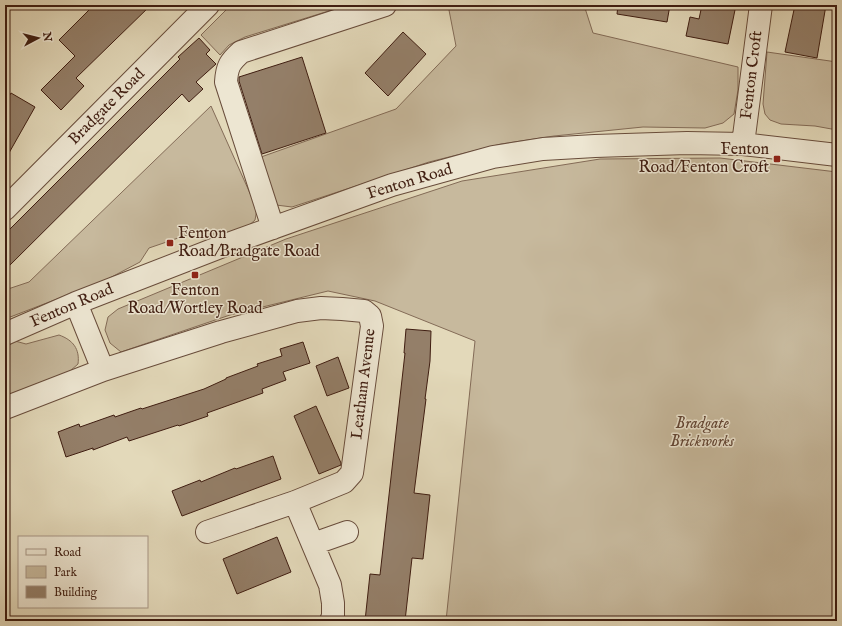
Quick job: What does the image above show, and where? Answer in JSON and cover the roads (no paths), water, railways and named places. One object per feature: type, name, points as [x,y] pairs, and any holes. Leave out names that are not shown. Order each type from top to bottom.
[{"type":"street","name":"Bradgate Road","points":[[5,209],[208,5]]},
{"type":"street","points":[[273,228],[226,82],[226,70],[231,61],[241,52],[385,5]]},
{"type":"street","name":"Fenton Croft","points":[[743,144],[761,5]]},
{"type":"street","name":"Fenton Road","points":[[5,334],[76,303],[228,244],[392,185],[493,157],[543,149],[687,143],[743,144],[837,156]]},
{"type":"street","points":[[5,408],[103,370],[76,303]]},
{"type":"street","name":"Leatham Avenue","points":[[103,370],[221,332],[297,311],[321,308],[364,311],[370,316],[372,326],[352,473],[344,482],[295,502],[207,532]]},
{"type":"street","points":[[295,502],[330,585],[333,603],[333,616],[331,621]]},
{"type":"street","points":[[313,544],[347,532]]},
{"type":"place","name":"Fenton Road/Fenton Croft","points":[[777,159]]},
{"type":"place","name":"Fenton Road/Bradgate Road","points":[[170,243]]},
{"type":"place","name":"Fenton Road/Wortley Road","points":[[195,275]]},
{"type":"park label","name":"Bradgate Brickworks","points":[[702,433]]}]
